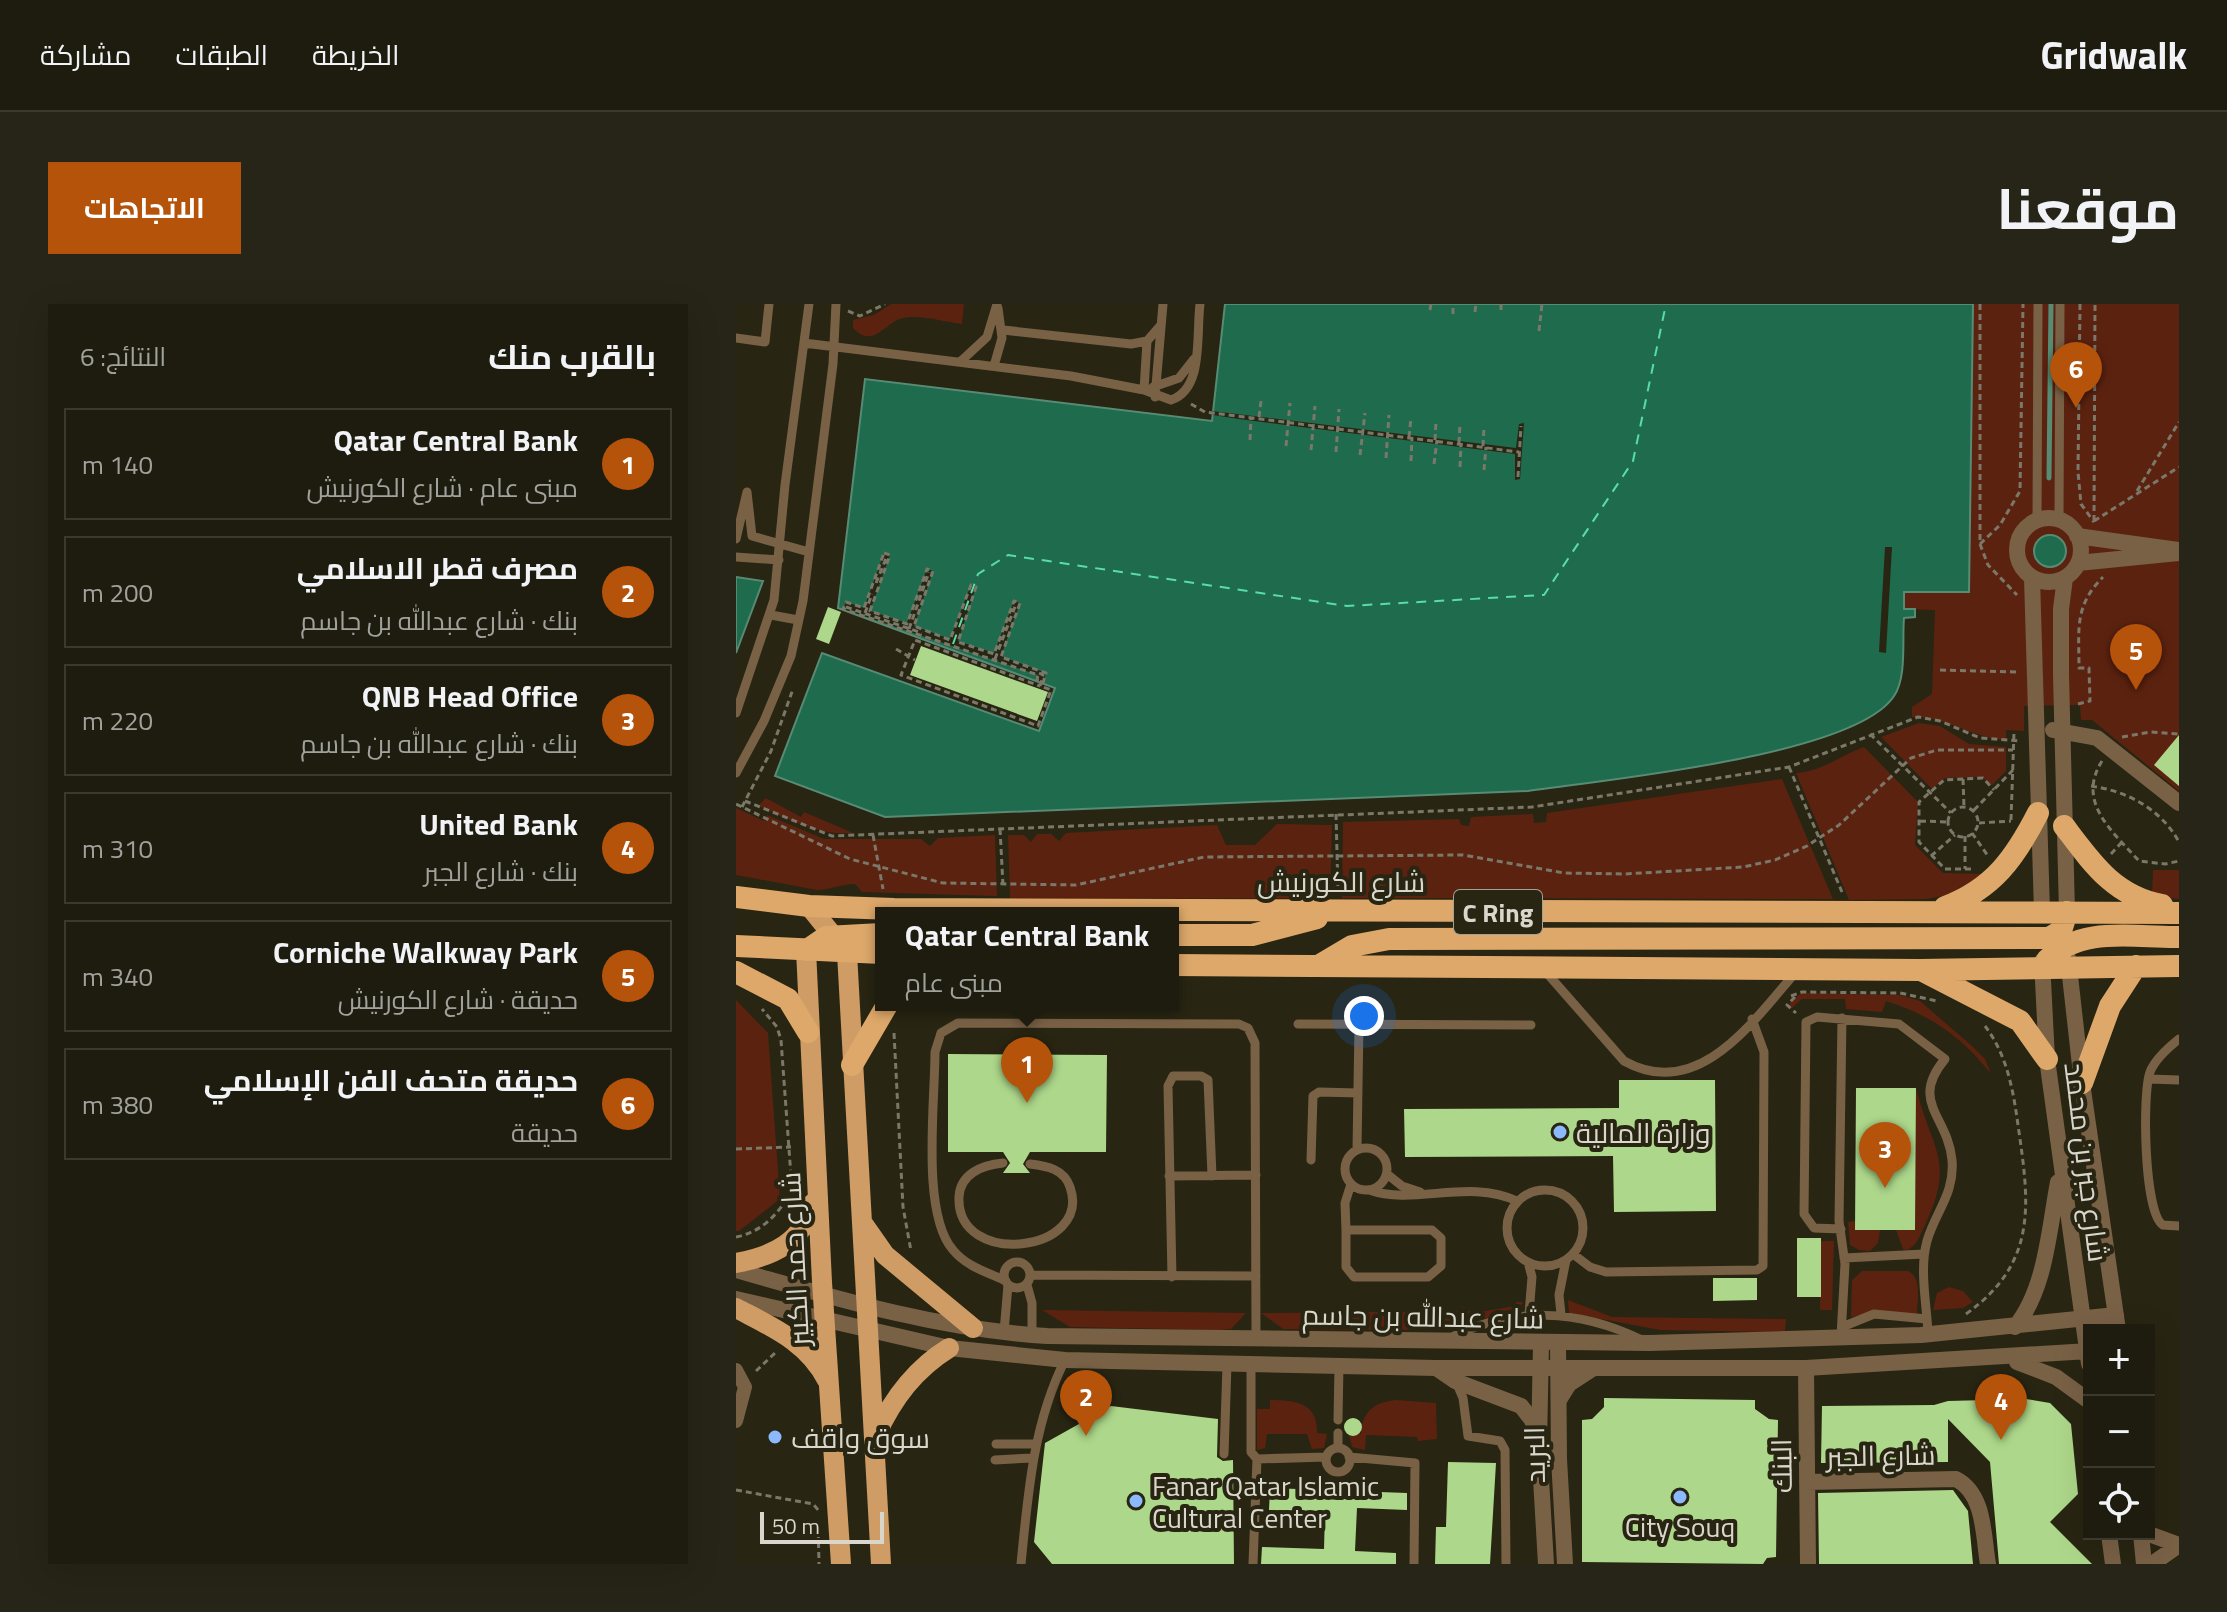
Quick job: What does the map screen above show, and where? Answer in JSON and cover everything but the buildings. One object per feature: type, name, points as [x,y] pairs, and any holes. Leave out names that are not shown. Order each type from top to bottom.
[{"type":"highway","points":[[1932,912],[1972,896],[2002,872],[2038,813]]},
{"type":"highway","points":[[2064,826],[2113,885],[2141,900],[2179,910]]},
{"type":"highway","name":"شارع الكورنيش","points":[[739,895],[809,906],[1338,902],[1932,912],[2179,910]]},
{"type":"highway","points":[[1179,935],[1252,935],[1338,902]]},
{"type":"highway","points":[[1319,965],[1352,946],[1389,939],[2042,938],[2061,931],[2067,912]]},
{"type":"highway","points":[[840,944],[875,935]]},
{"type":"highway","points":[[2043,966],[2068,955],[2090,937],[2179,937]]},
{"type":"highway","points":[[736,946],[806,950],[819,940],[875,952]]},
{"type":"highway","points":[[2068,955],[2136,966],[2179,966]]},
{"type":"highway","name":"C Ring","points":[[1179,965],[1541,965],[1920,970],[2043,966]]},
{"type":"highway","points":[[2082,1083],[2110,1006],[2136,966]]},
{"type":"highway","points":[[1920,970],[2020,1021],[2047,1059]]},
{"type":"highway","points":[[736,972],[788,999],[808,1032]]},
{"type":"highway","points":[[852,1065],[884,1011]]},
{"type":"main road","points":[[809,906],[840,944],[864,1225],[881,1564]]},
{"type":"main road","name":"شارع حمد الكبير","points":[[806,950],[822,1293],[831,1387],[841,1564]]},
{"type":"main road","points":[[736,1263],[773,1253],[800,1233],[806,1225],[817,1183]]},
{"type":"main road","points":[[864,1225],[891,1261],[973,1328]]},
{"type":"main road","points":[[736,1308],[791,1338],[820,1365],[831,1387]]},
{"type":"main road","points":[[874,1438],[899,1393],[930,1360],[949,1348]]},
{"type":"street","points":[[2043,966],[2032,578],[2019,562],[2017,553],[2021,533],[2037,521],[2059,520],[2077,536],[2179,552]]},
{"type":"street","points":[[2077,536],[2078,563]]},
{"type":"street","points":[[2068,955],[2064,826],[2070,731],[2061,609],[2065,578],[2078,563],[2179,552]]},
{"type":"street","points":[[2032,578],[2049,582],[2065,578]]},
{"type":"street","points":[[2037,736],[2070,731],[2112,747],[2179,803]]},
{"type":"street","name":"شارع جبر بن محمد","points":[[2068,955],[2082,1083],[2117,1323]]},
{"type":"street","name":"شارع جبر بن محمد","points":[[2043,966],[2047,1059],[2083,1330]]},
{"type":"street","points":[[2015,1327],[2024,1315],[2036,1285],[2060,1169]]},
{"type":"street","name":"شارع عبدالله بن جاسم","points":[[736,1270],[867,1305],[973,1328],[1032,1335],[1440,1343],[1649,1343],[1928,1326],[2015,1327],[2081,1319],[2117,1323]]},
{"type":"street","name":"شارع عبدالله بن جاسم","points":[[736,1299],[949,1348],[1065,1360],[1436,1368],[1806,1368],[2083,1356]]},
{"type":"street","name":"البريد","points":[[1541,1344],[1539,1445],[1546,1564]]},
{"type":"street","name":"البريد","points":[[1558,1344],[1565,1564]]},
{"type":"street","points":[[2000,1358],[2027,1364],[2056,1377],[2083,1397]]},
{"type":"street","points":[[1436,1368],[1455,1381],[1521,1406],[1532,1420],[1539,1445]]},
{"type":"street","points":[[1559,1400],[1576,1377],[1593,1368]]},
{"type":"street","name":"البنك","points":[[1806,1368],[1808,1564]]},
{"type":"street","points":[[736,1421],[740,1376]]},
{"type":"street","name":"شارع الجبر","points":[[1807,1482],[1956,1479],[1970,1488],[1977,1501],[1988,1564]]},
{"type":"street","points":[[2155,1536],[2179,1545]]},
{"type":"street","points":[[2110,1540],[2113,1564]]},
{"type":"street","points":[[2142,1540],[2144,1564]]},
{"type":"street","points":[[2152,1564],[2179,1545]]},
{"type":"lane","points":[[736,338],[765,342],[769,304]]},
{"type":"lane","points":[[736,713],[771,615],[809,304]]},
{"type":"lane","points":[[994,366],[1003,330],[997,304]]},
{"type":"lane","points":[[960,362],[987,337],[997,304]]},
{"type":"lane","points":[[1155,392],[1163,304]]},
{"type":"lane","points":[[804,343],[994,366],[1178,397],[1194,381],[1200,304]]},
{"type":"lane","points":[[2037,521],[2038,304]]},
{"type":"lane","points":[[2059,520],[2060,304]]},
{"type":"lane","points":[[736,773],[764,721],[791,656],[809,552],[835,348],[836,307]]},
{"type":"lane","points":[[1003,330],[1131,344],[1147,341],[1161,325]]},
{"type":"lane","points":[[1144,390],[1147,341]]},
{"type":"lane","points":[[1131,344],[1147,359]]},
{"type":"lane","points":[[1155,392],[1179,378],[1194,359]]},
{"type":"lane","points":[[736,539],[747,492],[749,533],[780,546],[809,552]]},
{"type":"lane","points":[[736,557],[779,560]]},
{"type":"lane","points":[[771,615],[798,620]]},
{"type":"lane","points":[[1541,965],[1612,1049],[1639,1069],[1655,1074],[1672,1074],[1704,1063],[1752,1019],[1799,969]]},
{"type":"lane","points":[[1841,1229],[1814,1228],[1804,1214],[1806,1026],[1813,1017],[1899,1024],[1945,1059],[1927,1088],[1949,1144],[1952,1179],[1924,1254],[1928,1326]]},
{"type":"lane","points":[[1842,1018],[1842,1332]]},
{"type":"lane","points":[[1561,1314],[1559,1295],[1570,1257],[1579,1245],[1583,1224],[1575,1204],[1557,1191],[1547,1189],[1525,1195],[1510,1211],[1507,1234],[1511,1246],[1528,1262],[1540,1266],[1570,1257],[1606,1272],[1757,1270],[1763,1266],[1764,1052],[1752,1019]]},
{"type":"lane","points":[[1028,1275],[1018,1288],[977,1269],[944,1239],[934,1211],[935,1052],[941,1033],[958,1023],[1239,1024],[1248,1028],[1255,1043],[1256,1339]]},
{"type":"lane","points":[[1298,1024],[1531,1025]]},
{"type":"lane","points":[[1346,1230],[1432,1230],[1441,1238],[1441,1266],[1428,1277],[1354,1277],[1346,1267],[1345,1203],[1351,1184],[1345,1166],[1357,1150],[1359,1024]]},
{"type":"lane","points":[[2179,1039],[2154,1065],[2149,1079],[2148,1175],[2153,1214],[2163,1225],[2179,1226]]},
{"type":"lane","points":[[1172,1277],[1169,1079],[1201,1076],[1208,1080],[1211,1089],[1212,1176]]},
{"type":"lane","points":[[2149,1079],[2179,1080]]},
{"type":"lane","points":[[1311,1160],[1313,1096],[1319,1092],[1358,1093]]},
{"type":"lane","points":[[1357,1150],[1372,1149],[1379,1153],[1387,1174],[1402,1186],[1420,1192]]},
{"type":"lane","points":[[1003,1163],[983,1166],[968,1176],[960,1192],[960,1214],[971,1231],[991,1241],[1026,1244],[1040,1241],[1062,1227],[1073,1202],[1067,1181],[1058,1171],[1030,1164]]},
{"type":"lane","points":[[1369,1190],[1380,1185],[1387,1174]]},
{"type":"lane","points":[[1169,1176],[1256,1175]]},
{"type":"lane","points":[[1351,1184],[1389,1196],[1420,1192],[1493,1193],[1517,1201]]},
{"type":"lane","points":[[1004,1332],[1007,1243]]},
{"type":"lane","points":[[1026,1244],[1032,1335]]},
{"type":"lane","points":[[1844,1258],[1924,1254]]},
{"type":"lane","points":[[1007,1267],[1019,1262],[1028,1275]]},
{"type":"lane","points":[[1528,1262],[1532,1277],[1529,1314]]},
{"type":"lane","points":[[1028,1275],[1256,1276]]},
{"type":"lane","points":[[1440,1343],[1468,1328],[1529,1314],[1561,1314],[1591,1319],[1649,1343]]},
{"type":"lane","points":[[1021,1564],[1035,1444],[1054,1383],[1065,1360]]},
{"type":"lane","points":[[1224,1454],[1227,1365]]},
{"type":"lane","points":[[1251,1365],[1251,1452],[1257,1459],[1253,1564]]},
{"type":"lane","points":[[1338,1420],[1339,1365]]},
{"type":"lane","points":[[1455,1381],[1463,1398],[1468,1436],[1500,1441],[1505,1450],[1506,1564]]},
{"type":"lane","points":[[1338,1433],[1338,1448]]},
{"type":"lane","points":[[996,1444],[1035,1444]]},
{"type":"lane","points":[[1257,1459],[1326,1457],[1338,1448]]},
{"type":"lane","points":[[1338,1448],[1349,1457],[1415,1463],[1414,1564]]},
{"type":"lane","points":[[1326,1457],[1329,1467],[1338,1472],[1347,1467],[1349,1457]]},
{"type":"lane","points":[[995,1460],[1032,1458]]},
{"type":"path","points":[[836,307],[860,316],[885,304]]},
{"type":"path","points":[[1430,310],[1431,304]]},
{"type":"path","points":[[1453,304],[1453,314]]},
{"type":"path","points":[[1475,312],[1476,304]]},
{"type":"path","points":[[1501,304],[1501,310]]},
{"type":"path","points":[[1539,331],[1542,304]]},
{"type":"path","points":[[1980,304],[1980,544],[1988,565],[2017,594],[2022,606]]},
{"type":"path","points":[[1980,544],[2000,525],[2020,491],[2023,304]]},
{"type":"path","points":[[2080,304],[2078,472],[2081,504],[2094,521]]},
{"type":"path","points":[[2094,521],[2095,304]]},
{"type":"path","points":[[1178,397],[1205,412],[1519,452]]},
{"type":"path","points":[[1259,419],[1261,401]]},
{"type":"path","points":[[1286,446],[1290,403]]},
{"type":"path","points":[[1311,450],[1315,406]]},
{"type":"path","points":[[1336,452],[1339,409]]},
{"type":"path","points":[[1360,455],[1365,413]]},
{"type":"path","points":[[1386,458],[1389,415]]},
{"type":"path","points":[[1250,440],[1251,417]]},
{"type":"path","points":[[1411,418],[1411,461]]},
{"type":"path","points":[[1434,464],[1436,422]]},
{"type":"path","points":[[2136,492],[2179,422]]},
{"type":"path","points":[[1460,424],[1460,467]]},
{"type":"path","points":[[1518,477],[1521,426]]},
{"type":"path","points":[[1484,427],[1484,470]]},
{"type":"path","points":[[2094,521],[2179,467]]},
{"type":"path","points":[[884,553],[890,555],[870,611],[896,620],[907,624],[927,569],[933,571],[914,626],[950,640],[971,585],[976,587],[958,642],[994,654],[1014,601],[1020,603],[1001,657],[1046,673],[1043,683],[1037,680],[1038,675],[843,609],[846,602],[864,608],[884,553]]},
{"type":"path","points":[[865,613],[887,556]]},
{"type":"path","points":[[909,629],[929,572]]},
{"type":"path","points":[[2070,731],[2078,702],[2090,701],[2089,668],[2079,668],[2079,613],[2087,593],[2105,575]]},
{"type":"path","points":[[995,659],[1016,604]]},
{"type":"path","points":[[846,607],[1043,675],[1040,686]]},
{"type":"path","points":[[915,640],[1051,690],[1038,726],[901,675],[908,657],[915,640]]},
{"type":"path","points":[[896,649],[915,660]]},
{"type":"path","points":[[1940,670],[2023,672],[2023,676]]},
{"type":"path","points":[[742,807],[771,751],[793,688]]},
{"type":"path","points":[[745,801],[824,835],[1532,807],[1789,767],[1918,717],[1940,721],[1980,738],[2014,741],[2037,736]]},
{"type":"path","points":[[2009,832],[2014,732]]},
{"type":"path","points":[[1870,734],[1899,766],[1951,813]]},
{"type":"path","points":[[2119,739],[2127,734],[2179,734]]},
{"type":"path","points":[[736,804],[850,859],[943,883],[1003,886],[1087,883],[1194,858],[1337,856],[1463,855],[1564,873],[1625,874],[1760,864],[1791,854],[1819,838],[1859,807],[1899,766],[1911,758],[1937,750],[2013,750]]},
{"type":"path","points":[[2104,757],[2091,786],[2096,809],[2139,861],[2165,864],[2179,861]]},
{"type":"path","points":[[1789,767],[1843,895]]},
{"type":"path","points":[[1973,811],[2013,770]]},
{"type":"path","points":[[1963,778],[1964,807]]},
{"type":"path","points":[[1976,869],[1945,869],[1919,842],[1919,802],[1944,780],[1983,778],[1994,790]]},
{"type":"path","points":[[2091,786],[2132,796],[2172,828],[2179,842]]},
{"type":"path","points":[[1955,835],[1948,822],[1951,813],[1964,807],[1973,811],[1978,823]]},
{"type":"path","points":[[1336,814],[1338,902]]},
{"type":"path","points":[[1919,821],[1948,822]]},
{"type":"path","points":[[1978,823],[2011,821]]},
{"type":"path","points":[[1931,856],[1955,835],[1972,833],[1978,823]]},
{"type":"path","points":[[1000,829],[1003,886]]},
{"type":"path","points":[[1972,833],[1993,863]]},
{"type":"path","points":[[873,835],[883,889]]},
{"type":"path","points":[[1965,836],[1965,869]]},
{"type":"path","points":[[1778,992],[1795,997]]},
{"type":"path","points":[[1790,1010],[1787,1005],[1802,992],[1900,993],[1937,1001]]},
{"type":"path","points":[[736,1237],[768,1222],[792,1190],[781,1040],[777,1027],[757,1004]]},
{"type":"path","points":[[1963,1317],[1993,1291],[2014,1261],[2028,1203],[2015,1101],[1996,1040],[1984,1025]]},
{"type":"path","points":[[736,1149],[791,1147]]},
{"type":"path","points":[[740,1376],[791,1338]]},
{"type":"path","points":[[736,1490],[813,1504],[821,1513]]},
{"type":"shaded area","points":[[891,304],[964,304],[962,324],[910,317],[897,320],[873,336],[860,334],[853,328],[853,320],[874,315]]},
{"type":"shaded area","points":[[1225,304],[1973,304],[1969,592],[1904,592],[1904,609],[1915,609],[1915,617],[1904,618],[1901,679],[1894,696],[1870,717],[1831,735],[1781,750],[1666,772],[1528,791],[885,817],[775,776],[822,653],[1039,731],[1055,688],[838,608],[865,379],[1212,421]]},
{"type":"shaded area","points":[[1973,304],[2179,304],[2179,791],[2092,720],[2081,720],[2080,705],[2024,706],[2024,731],[2006,730],[2006,740],[1936,720],[1912,717],[1912,707],[1932,694],[1935,610],[1904,609],[1904,592],[1969,591]]},
{"type":"shaded area","points":[[2050,535],[2061,540],[2066,551],[2061,562],[2050,567],[2039,562],[2034,551],[2039,540]]},
{"type":"shaded area","points":[[736,577],[763,581],[736,653]]},
{"type":"shaded area","points":[[1919,723],[1940,726],[1969,744],[2006,747],[2006,771],[1992,785],[1981,777],[1945,778],[1932,789],[1881,737]]},
{"type":"shaded area","points":[[1864,747],[1918,802],[1915,845],[1943,873],[1982,874],[1961,891],[1959,886],[1959,893],[1926,899],[1849,900],[1796,773],[1823,766]]},
{"type":"shaded area","points":[[1782,779],[1833,899],[1342,898],[1343,822],[1459,819],[1461,825],[1469,826],[1471,817],[1533,814],[1534,823],[1546,822],[1547,813]]},
{"type":"shaded area","points":[[766,798],[801,817],[804,812],[853,833],[828,832],[792,821],[758,806]]},
{"type":"shaded area","points":[[736,808],[764,821],[767,815],[824,839],[921,839],[930,846],[938,838],[995,835],[997,896],[862,892],[855,884],[817,890],[736,875]]},
{"type":"shaded area","points":[[1277,824],[1332,825],[1330,898],[1010,899],[1008,835],[1024,835],[1031,842],[1037,834],[1051,834],[1059,841],[1066,833],[1217,825],[1226,845],[1255,845]]},
{"type":"shaded area","points":[[2153,870],[2179,870],[2179,899],[2152,896]]},
{"type":"shaded area","points":[[1801,993],[1900,995],[1920,1001],[1985,1059],[1991,1074],[1957,1038],[1917,1013],[1886,1001],[1882,1012],[1846,1009],[1845,999],[1802,999],[1791,1009],[1789,1004]]},
{"type":"shaded area","points":[[736,1000],[768,1033],[780,1199],[739,1231],[736,1231]]},
{"type":"shaded area","points":[[1916,1088],[1940,1169],[1934,1203],[1918,1240],[1907,1250],[1903,1249],[1896,1230]]},
{"type":"shaded area","points":[[1855,1221],[1855,1230],[1880,1230],[1878,1243],[1870,1251],[1850,1245],[1848,1222]]},
{"type":"shaded area","points":[[1821,1241],[1834,1241],[1832,1310],[1820,1310]]},
{"type":"shaded area","points":[[1862,1271],[1908,1271],[1913,1275],[1918,1290],[1917,1315],[1865,1314],[1851,1317],[1852,1280]]},
{"type":"shaded area","points":[[1949,1287],[1963,1291],[1973,1302],[1963,1308],[1933,1310],[1937,1293]]},
{"type":"shaded area","points":[[1568,1300],[1612,1317],[1786,1319],[1785,1332],[1660,1330],[1569,1313]]},
{"type":"shaded area","points":[[1516,1302],[1523,1302],[1517,1313],[1487,1320],[1483,1315],[1432,1330],[1283,1329],[1261,1313],[1486,1311],[1515,1306]]},
{"type":"shaded area","points":[[1042,1310],[1246,1313],[1231,1329],[1218,1330],[1070,1327]]},
{"type":"shaded area","points":[[1270,1400],[1297,1403],[1309,1409],[1314,1415],[1317,1433],[1327,1434],[1324,1448],[1312,1449],[1307,1434],[1267,1434],[1265,1448],[1257,1450],[1257,1409],[1270,1409]]},
{"type":"shaded area","points":[[1396,1400],[1436,1403],[1437,1439],[1418,1441],[1417,1437],[1366,1435],[1365,1450],[1352,1447],[1349,1434],[1361,1434],[1367,1414],[1381,1403]]},
{"type":"pier","points":[[1212,411],[1516,448],[1519,424],[1524,423],[1520,479],[1515,480],[1515,454],[1239,419],[1213,415]]},
{"type":"pier","points":[[1885,547],[1892,547],[1886,653],[1879,652]]},
{"type":"pier","points":[[884,553],[890,555],[870,611],[907,623],[927,569],[933,571],[914,626],[950,639],[971,585],[976,587],[958,641],[994,653],[1014,601],[1020,603],[1001,656],[1046,673],[1043,683],[1037,680],[1038,675],[843,609],[846,602],[864,608]]},
{"type":"waterway","points":[[2049,478],[2051,304]]},
{"type":"ferry route","points":[[953,644],[978,574],[1008,555],[1347,606],[1544,595],[1633,461],[1666,304]]},
{"type":"place","name":"حديقة متحف الفن الإسلامي","points":[[2076,408]]},
{"type":"place","name":"Corniche Walkway Park","points":[[2136,690]]},
{"type":"place","name":"Qatar Central Bank","points":[[1027,1103]]},
{"type":"place","name":"وزارة المالية","points":[[1560,1132]]},
{"type":"place","name":"QNB Head Office","points":[[1885,1188]]},
{"type":"place","name":"مصرف قطر الاسلامي","points":[[1086,1436]]},
{"type":"place","name":"سوق واقف","points":[[775,1437]]},
{"type":"place","name":"United Bank","points":[[2001,1440]]},
{"type":"place","name":"City Souq","points":[[1680,1497]]},
{"type":"place","name":"Fanar Qatar Islamic Cultural Center","points":[[1136,1501]]}]
